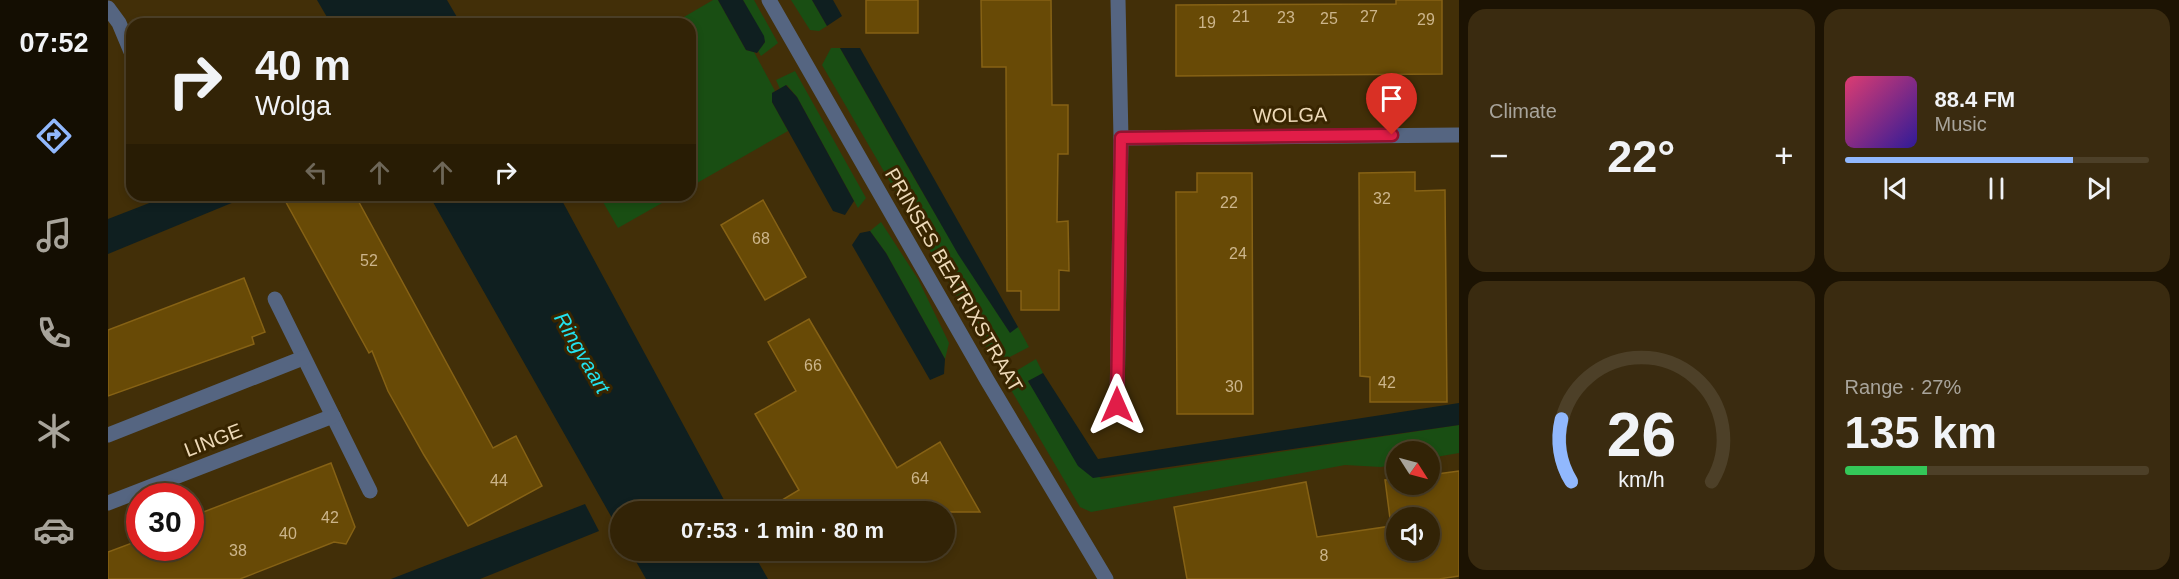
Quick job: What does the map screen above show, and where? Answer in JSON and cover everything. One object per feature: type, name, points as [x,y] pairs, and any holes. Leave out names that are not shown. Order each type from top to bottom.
[{"type":"street","name":"PRINSES BEATRIXSTRAAT","points":[[769,0],[987,380],[1106,579]]},
{"type":"street","points":[[1117,405],[1121,138],[1119,0]]},
{"type":"street","points":[[108,8],[113,25],[126,45]]},
{"type":"street","name":"WOLGA","points":[[1121,138],[1459,135]]},
{"type":"street","points":[[275,299],[370,491]]},
{"type":"street","points":[[108,435],[303,358]]},
{"type":"street","name":"LINGE","points":[[108,503],[333,416]]},
{"type":"green space","points":[[713,0],[718,0],[746,50],[754,52],[775,91],[772,93],[772,102],[788,131],[696,184],[696,18],[682,18]]},
{"type":"green space","points":[[743,0],[754,0],[778,43],[761,56],[758,51],[765,42]]},
{"type":"green space","points":[[791,0],[812,0],[827,26],[819,31],[810,30]]},
{"type":"green space","points":[[831,48],[840,48],[922,192],[987,298],[1010,332],[1018,327],[1029,347],[996,364],[822,65]]},
{"type":"green space","points":[[795,71],[866,198],[858,208],[797,97],[787,85],[780,89],[776,80]]},
{"type":"green space","points":[[602,201],[665,201],[618,228]]},
{"type":"green space","points":[[881,222],[918,279],[949,343],[945,359],[886,253],[870,231]]},
{"type":"green space","points":[[1036,359],[1043,373],[1028,382],[1101,479],[1459,425],[1459,453],[1440,456],[1440,441],[1386,441],[1386,466],[1345,465],[1091,512],[1080,507],[1004,378]]},
{"type":"water","points":[[317,0],[447,0],[458,18],[328,18]]},
{"type":"water","points":[[718,0],[743,0],[764,36],[765,42],[757,53],[746,50]]},
{"type":"water","points":[[812,0],[833,0],[842,16],[827,26]]},
{"type":"water","points":[[840,48],[860,48],[1018,327],[1010,333],[958,254]]},
{"type":"water","points":[[786,85],[797,97],[854,201],[845,215],[833,211],[772,102],[772,93]]},
{"type":"water","points":[[154,201],[236,201],[108,254],[108,219]]},
{"type":"water","name":"Ringvaart","points":[[432,201],[562,201],[725,501],[610,501],[610,515]]},
{"type":"water","points":[[870,231],[886,253],[945,359],[944,374],[930,380],[852,245],[860,233]]},
{"type":"water","points":[[1043,373],[1098,459],[1459,403],[1459,425],[1093,478],[1078,466],[1028,381]]},
{"type":"water","points":[[585,504],[599,531],[480,579],[391,579]]},
{"type":"water","points":[[636,561],[758,561],[768,579],[646,579]]},
{"type":"building","points":[[866,0],[918,0],[918,33],[866,33]]},
{"type":"building","points":[[981,0],[1051,0],[1052,105],[1068,105],[1068,154],[1058,154],[1057,222],[1068,221],[1069,271],[1059,270],[1059,310],[1021,310],[1021,291],[1007,291],[1006,67],[982,67]]},
{"type":"building","points":[[1396,0],[1442,0],[1442,74],[1176,76],[1176,5],[1396,4]]},
{"type":"building","points":[[1415,172],[1415,191],[1445,190],[1447,402],[1370,402],[1370,377],[1360,376],[1359,173]]},
{"type":"building","points":[[1197,173],[1252,173],[1253,414],[1177,414],[1176,192],[1197,192]]},
{"type":"building","points":[[763,200],[806,277],[765,300],[721,225]]},
{"type":"building","points":[[285,201],[358,201],[493,448],[516,436],[542,486],[468,526],[388,391],[372,351],[369,353]]},
{"type":"building","points":[[244,278],[265,332],[252,337],[254,344],[108,396],[108,330]]},
{"type":"building","points":[[809,319],[897,468],[940,442],[980,512],[955,512],[955,501],[780,501],[799,490],[755,414],[796,391],[768,342]]},
{"type":"building","points":[[331,463],[355,527],[346,544],[334,542],[240,579],[108,579],[108,552],[126,545],[126,561],[204,561],[204,512]]},
{"type":"building","points":[[1459,471],[1459,576],[1439,579],[1187,579],[1174,507],[1306,482],[1317,537],[1386,527],[1386,561],[1440,561],[1440,507],[1389,507],[1387,495],[1440,495],[1440,474]]},
{"type":"route","points":[[1117,405],[1121,138],[1392,135]]}]
